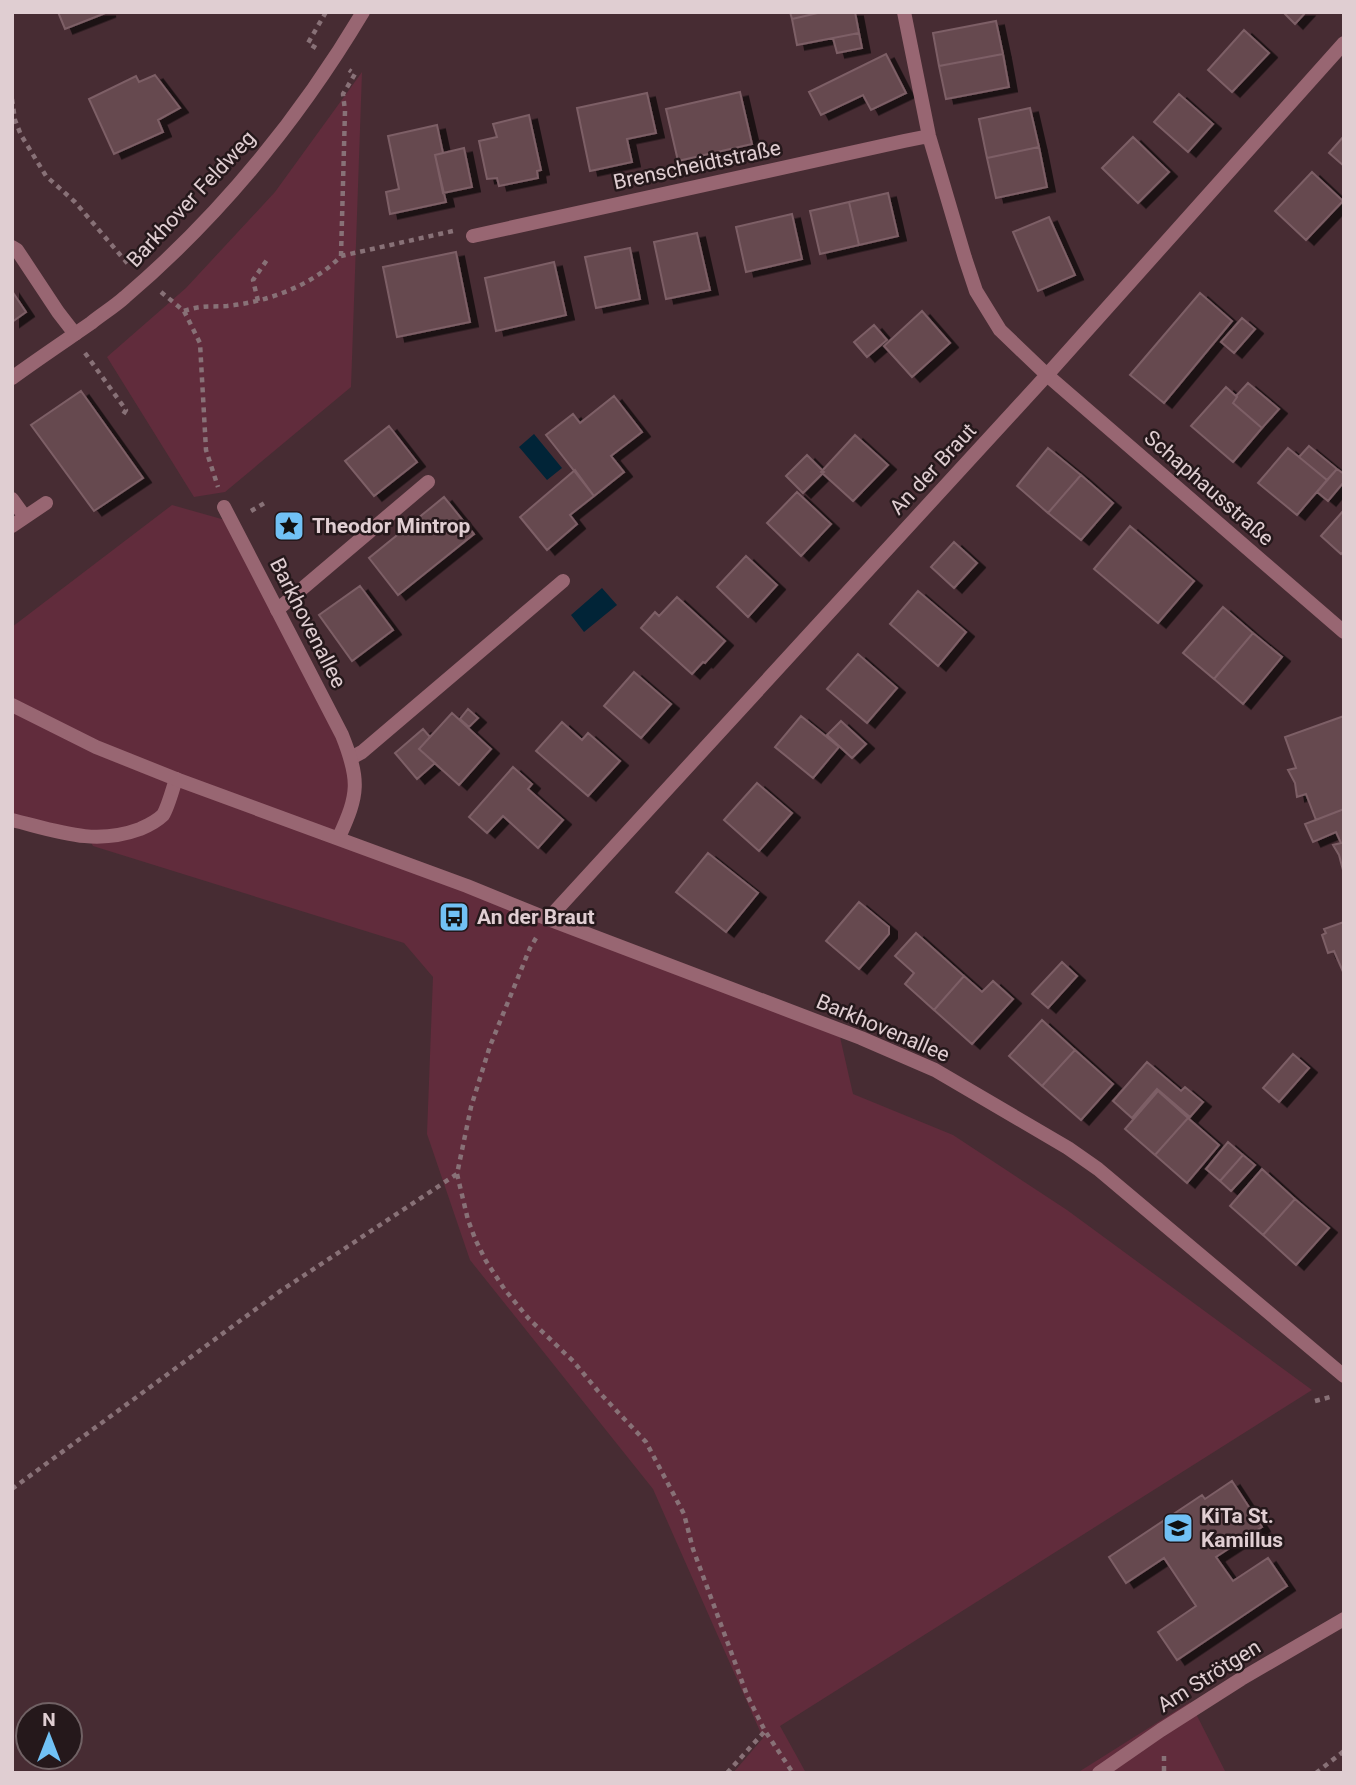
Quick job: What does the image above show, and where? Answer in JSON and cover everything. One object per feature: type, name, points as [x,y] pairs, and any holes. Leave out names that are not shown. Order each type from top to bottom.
[{"type":"street","name":"Barkhover Feldweg","points":[[12,378],[122,300],[211,214],[285,129],[334,61],[363,12]]},
{"type":"street","points":[[904,12],[929,136],[976,291],[1000,330],[1047,375]]},
{"type":"street","name":"An der Braut","points":[[548,919],[1047,375],[1344,43]]},
{"type":"street","name":"Brenscheidtstraße","points":[[473,236],[929,136]]},
{"type":"street","points":[[12,247],[17,250],[74,335]]},
{"type":"street","name":"Schaphausstraße","points":[[1047,375],[1344,632]]},
{"type":"street","points":[[277,610],[429,482]]},
{"type":"street","points":[[12,499],[25,517]]},
{"type":"street","points":[[12,526],[46,503]]},
{"type":"street","name":"Barkhovenallee","points":[[224,507],[352,758],[356,787],[352,810],[339,838]]},
{"type":"street","points":[[352,758],[562,581]]},
{"type":"street","name":"Barkhovenallee","points":[[12,705],[96,747],[176,779],[467,886],[851,1034],[935,1070],[1098,1169],[1344,1376]]},
{"type":"street","points":[[12,820],[86,838],[128,834],[147,827],[163,814],[176,779]]},
{"type":"street","name":"Am Strötgen","points":[[1099,1773],[1230,1686],[1344,1619]]},
{"type":"path","points":[[12,99],[20,135],[46,176],[75,202],[119,254],[184,311],[200,343],[206,450],[213,471]]},
{"type":"path","points":[[341,256],[345,111]]},
{"type":"path","points":[[184,311],[199,306],[227,306],[258,301],[306,281],[341,256],[463,229],[473,236]]},
{"type":"path","points":[[258,301],[253,280],[269,257]]},
{"type":"path","points":[[74,335],[126,410],[121,418]]},
{"type":"path","points":[[548,919],[530,948],[490,1046],[471,1107],[457,1174],[468,1220],[486,1261],[505,1290],[529,1319],[573,1361],[646,1442],[684,1514],[693,1549],[747,1695],[765,1731],[793,1773]]},
{"type":"path","points":[[12,1489],[279,1292],[457,1174]]},
{"type":"path","points":[[1315,1401],[1344,1393]]},
{"type":"path","points":[[727,1773],[765,1731]]},
{"type":"path","points":[[1316,1773],[1344,1751]]},
{"type":"shaded area","points":[[362,72],[351,387],[225,492],[194,497],[107,357],[186,288],[275,192]]},
{"type":"shaded area","points":[[172,505],[225,520],[338,735],[352,785],[336,832],[840,1037],[853,1094],[953,1135],[1067,1210],[1312,1390],[780,1726],[806,1773],[733,1773],[763,1738],[653,1489],[470,1260],[427,1134],[433,977],[404,943],[93,846],[85,832],[12,815],[12,627]]},
{"type":"shaded area","points":[[1190,1702],[1226,1773],[1077,1773]]},
{"type":"water","points":[[534,434],[562,468],[547,480],[519,447]]},
{"type":"water","points":[[602,588],[617,605],[584,632],[571,615]]},
{"type":"building","points":[[58,12],[108,12],[65,29]]},
{"type":"building","points":[[790,12],[822,12],[792,19]]},
{"type":"building","points":[[822,12],[855,12],[859,33],[797,45],[792,19]]},
{"type":"building","points":[[1283,12],[1306,12],[1295,24]]},
{"type":"building","points":[[996,21],[1003,54],[939,66],[933,33]]},
{"type":"building","points":[[1244,30],[1269,53],[1232,92],[1208,70]]},
{"type":"building","points":[[859,33],[862,48],[837,53],[833,38]]},
{"type":"building","points":[[886,54],[906,93],[871,110],[863,95],[821,115],[809,92]]},
{"type":"building","points":[[1003,54],[1009,87],[946,99],[939,66]]},
{"type":"building","points":[[155,75],[180,108],[158,120],[163,132],[114,154],[89,99],[136,76],[139,82]]},
{"type":"building","points":[[740,92],[752,144],[678,161],[666,109]]},
{"type":"building","points":[[647,93],[656,133],[627,139],[632,162],[590,171],[577,108]]},
{"type":"building","points":[[1179,94],[1213,124],[1188,152],[1154,122]]},
{"type":"building","points":[[1030,108],[1039,147],[987,158],[979,119]]},
{"type":"building","points":[[529,115],[541,170],[537,171],[538,178],[499,186],[497,178],[487,179],[479,141],[497,137],[493,124]]},
{"type":"building","points":[[437,125],[443,153],[435,155],[446,202],[390,214],[386,192],[399,189],[388,136]]},
{"type":"building","points":[[1344,136],[1344,166],[1329,153]]},
{"type":"building","points":[[1133,137],[1169,172],[1138,203],[1102,168]]},
{"type":"building","points":[[1039,147],[1047,187],[996,198],[987,158]]},
{"type":"building","points":[[464,148],[472,187],[443,193],[435,155]]},
{"type":"building","points":[[1312,172],[1343,201],[1306,240],[1275,211]]},
{"type":"building","points":[[888,193],[898,236],[859,245],[849,202]]},
{"type":"building","points":[[849,202],[859,245],[820,254],[810,211]]},
{"type":"building","points":[[792,214],[802,259],[746,272],[736,227]]},
{"type":"building","points":[[1049,217],[1075,275],[1038,291],[1013,232]]},
{"type":"building","points":[[697,233],[710,290],[666,299],[654,242]]},
{"type":"building","points":[[630,248],[640,299],[596,308],[585,257]]},
{"type":"building","points":[[456,252],[470,322],[397,337],[383,267]]},
{"type":"building","points":[[554,262],[566,315],[496,331],[485,278]]},
{"type":"building","points":[[12,291],[26,312],[12,322]]},
{"type":"building","points":[[1200,293],[1232,321],[1164,403],[1130,375]]},
{"type":"building","points":[[922,311],[950,343],[912,377],[884,346]]},
{"type":"building","points":[[1242,318],[1255,329],[1234,353],[1221,342]]},
{"type":"building","points":[[874,325],[887,340],[867,357],[854,342]]},
{"type":"building","points":[[1248,383],[1279,409],[1262,428],[1233,403]]},
{"type":"building","points":[[1226,387],[1237,397],[1233,403],[1262,428],[1233,462],[1191,426]]},
{"type":"building","points":[[81,391],[143,478],[94,511],[31,425]]},
{"type":"building","points":[[614,396],[642,432],[611,456],[624,472],[594,496],[546,435],[573,414],[580,423]]},
{"type":"building","points":[[389,426],[417,462],[374,496],[345,461]]},
{"type":"building","points":[[855,435],[888,465],[853,501],[821,472]]},
{"type":"building","points":[[1309,446],[1337,469],[1327,480],[1299,457]]},
{"type":"building","points":[[1048,448],[1081,475],[1048,513],[1017,486]]},
{"type":"building","points":[[1288,448],[1327,480],[1297,515],[1258,483]]},
{"type":"building","points":[[807,455],[824,472],[803,493],[786,476]]},
{"type":"building","points":[[1337,469],[1344,474],[1344,482],[1328,501],[1317,492]]},
{"type":"building","points":[[575,470],[594,496],[570,515],[577,524],[547,550],[520,517]]},
{"type":"building","points":[[1081,475],[1113,503],[1081,540],[1048,513]]},
{"type":"building","points":[[797,492],[831,524],[801,556],[767,523]]},
{"type":"building","points":[[444,497],[474,534],[398,595],[369,558]]},
{"type":"building","points":[[1344,510],[1344,551],[1341,554],[1321,536]]},
{"type":"building","points":[[1130,526],[1194,581],[1158,623],[1094,569]]},
{"type":"building","points":[[954,542],[977,563],[954,588],[931,567]]},
{"type":"building","points":[[746,556],[777,585],[748,617],[717,587]]},
{"type":"building","points":[[360,586],[393,630],[352,661],[319,615]]},
{"type":"building","points":[[918,591],[966,632],[938,666],[890,624]]},
{"type":"building","points":[[677,597],[725,641],[692,674],[641,628],[655,612],[659,616]]},
{"type":"building","points":[[1223,607],[1253,633],[1214,679],[1183,653]]},
{"type":"building","points":[[1253,633],[1282,657],[1243,704],[1214,679]]},
{"type":"building","points":[[858,654],[897,688],[867,723],[827,689]]},
{"type":"building","points":[[634,672],[671,704],[641,738],[604,706]]},
{"type":"building","points":[[468,709],[478,718],[469,727],[460,719]]},
{"type":"building","points":[[452,713],[491,749],[459,785],[419,749]]},
{"type":"building","points":[[801,716],[839,747],[813,778],[775,747]]},
{"type":"building","points":[[1344,716],[1344,809],[1316,820],[1306,794],[1297,797],[1295,783],[1288,770],[1296,768],[1285,737]]},
{"type":"building","points":[[841,721],[866,744],[852,758],[827,735]]},
{"type":"building","points":[[562,722],[582,740],[588,733],[620,761],[588,796],[536,751]]},
{"type":"building","points":[[423,729],[430,737],[419,749],[435,763],[417,779],[395,753]]},
{"type":"building","points":[[513,767],[532,784],[528,789],[563,820],[538,848],[503,816],[487,833],[469,817]]},
{"type":"building","points":[[757,783],[792,813],[759,851],[724,820]]},
{"type":"building","points":[[1344,809],[1344,874],[1333,845],[1341,843],[1336,832],[1313,842],[1305,824]]},
{"type":"building","points":[[708,853],[758,893],[726,932],[676,892]]},
{"type":"building","points":[[859,902],[889,927],[889,934],[859,969],[826,941]]},
{"type":"building","points":[[1344,922],[1344,974],[1334,951],[1328,953],[1322,935],[1326,933],[1324,929]]},
{"type":"building","points":[[916,933],[964,976],[934,1010],[905,984],[914,973],[895,956]]},
{"type":"building","points":[[1062,962],[1077,976],[1048,1008],[1032,994]]},
{"type":"building","points":[[964,976],[982,992],[993,981],[1013,999],[972,1044],[934,1010]]},
{"type":"building","points":[[1042,1020],[1075,1050],[1042,1086],[1009,1056]]},
{"type":"building","points":[[1075,1050],[1113,1084],[1081,1120],[1042,1086]]},
{"type":"building","points":[[1293,1054],[1309,1068],[1279,1102],[1263,1088]]},
{"type":"building","points":[[1147,1062],[1181,1091],[1185,1087],[1203,1102],[1190,1117],[1157,1089],[1132,1118],[1113,1101]]},
{"type":"building","points":[[1158,1091],[1188,1118],[1155,1155],[1125,1129]]},
{"type":"building","points":[[1188,1118],[1219,1145],[1187,1183],[1155,1155]]},
{"type":"building","points":[[1228,1142],[1243,1155],[1220,1181],[1206,1169]]},
{"type":"building","points":[[1243,1155],[1255,1165],[1231,1191],[1220,1181]]},
{"type":"building","points":[[1262,1169],[1295,1199],[1263,1235],[1230,1206]]},
{"type":"building","points":[[1295,1199],[1329,1228],[1296,1265],[1263,1235]]},
{"type":"building","points":[[1232,1481],[1262,1527],[1216,1557],[1233,1581],[1268,1558],[1287,1586],[1177,1660],[1158,1632],[1196,1606],[1164,1558],[1126,1583],[1109,1557],[1202,1495],[1205,1499]]},
{"type":"place","name":"Theodor Mintrop","points":[[289,526]]},
{"type":"place","name":"An der Braut","points":[[454,917]]},
{"type":"place","name":"KiTa St. Kamillus","points":[[1178,1528]]}]
